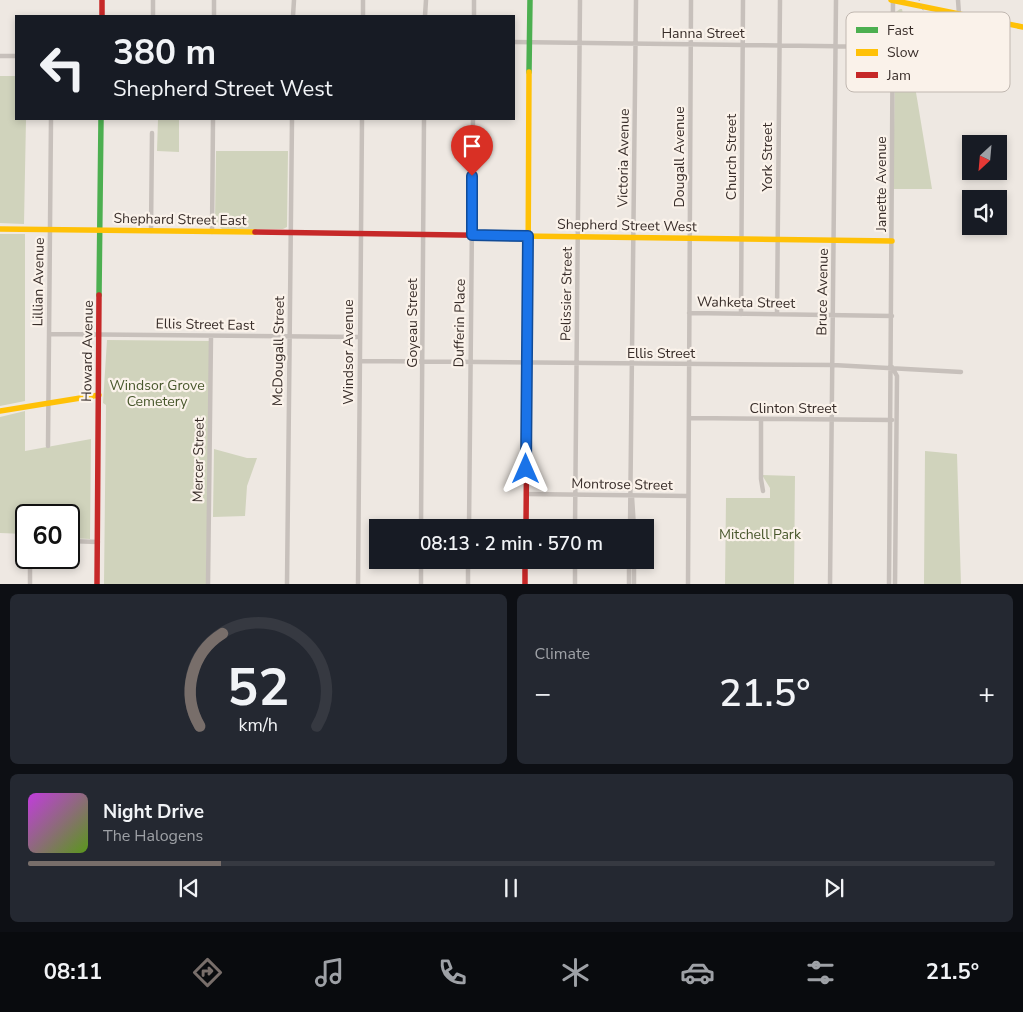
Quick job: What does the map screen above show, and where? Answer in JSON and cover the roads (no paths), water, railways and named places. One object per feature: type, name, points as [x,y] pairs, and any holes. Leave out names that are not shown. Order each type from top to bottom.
[{"type":"main road","points":[[102,0],[102,15]]},
{"type":"main road","points":[[526,519],[530,0]]},
{"type":"main road","points":[[892,0],[949,12]]},
{"type":"main road","points":[[1010,24],[1023,27]]},
{"type":"main road","name":"Howard Avenue","points":[[97,584],[101,120]]},
{"type":"main road","name":"Shephard Street East","points":[[0,229],[361,234]]},
{"type":"main road","name":"Shepherd Street West","points":[[361,234],[892,241]]},
{"type":"main road","points":[[0,411],[99,396]]},
{"type":"main road","points":[[525,569],[525,584]]},
{"type":"street","points":[[153,0],[153,15]]},
{"type":"street","points":[[214,0],[214,15]]},
{"type":"street","points":[[293,15],[294,0]]},
{"type":"street","points":[[362,15],[363,0]]},
{"type":"street","points":[[425,15],[426,0]]},
{"type":"street","points":[[474,0],[474,15]]},
{"type":"street","name":"Pelissier Street","points":[[575,519],[580,0]]},
{"type":"street","name":"Victoria Avenue","points":[[631,519],[636,0]]},
{"type":"street","name":"Dougall Avenue","points":[[688,584],[691,0]]},
{"type":"street","name":"Church Street","points":[[742,314],[743,0]]},
{"type":"street","name":"York Street","points":[[777,314],[780,0]]},
{"type":"street","name":"Bruce Avenue","points":[[830,584],[836,0]]},
{"type":"street","name":"Hanna Street","points":[[515,42],[846,46]]},
{"type":"street","points":[[0,56],[15,56]]},
{"type":"street","name":"Janette Avenue","points":[[889,584],[893,92]]},
{"type":"street","name":"Lillian Avenue","points":[[48,446],[51,120]]},
{"type":"street","points":[[212,232],[213,120]]},
{"type":"street","name":"McDougall Street","points":[[287,584],[292,120]]},
{"type":"street","name":"Windsor Avenue","points":[[358,584],[362,120]]},
{"type":"street","name":"Goyeau Street","points":[[421,519],[424,120]]},
{"type":"street","name":"Dufferin Place","points":[[469,519],[473,120]]},
{"type":"street","points":[[151,231],[152,133]]},
{"type":"street","name":"Wahketa Street","points":[[689,313],[892,316]]},
{"type":"street","name":"Ellis Street East","points":[[49,334],[360,337]]},
{"type":"street","name":"Mercer Street","points":[[208,584],[211,336]]},
{"type":"street","name":"Ellis Street","points":[[360,361],[832,365],[961,372]]},
{"type":"street","name":"Janette Avenue","points":[[892,367],[896,376],[895,584]]},
{"type":"street","name":"Clinton Street","points":[[689,418],[896,420]]},
{"type":"street","points":[[761,419],[760,479],[763,491]]},
{"type":"street","name":"Montrose Street","points":[[526,494],[688,496]]},
{"type":"street","name":"Victoria Avenue","points":[[632,496],[633,519]]},
{"type":"street","points":[[80,541],[98,542]]},
{"type":"street","points":[[30,569],[30,584]]},
{"type":"street","points":[[421,569],[421,584]]},
{"type":"street","points":[[468,569],[468,584]]},
{"type":"street","points":[[575,569],[575,584]]},
{"type":"street","points":[[629,569],[629,584]]},
{"type":"street","points":[[634,569],[634,584]]},
{"type":"railway","points":[[919,0],[924,12]]},
{"type":"park label","name":"Windsor Grove Cemetery","points":[[157,394]]},
{"type":"park label","name":"Mitchell Park","points":[[760,534]]}]
